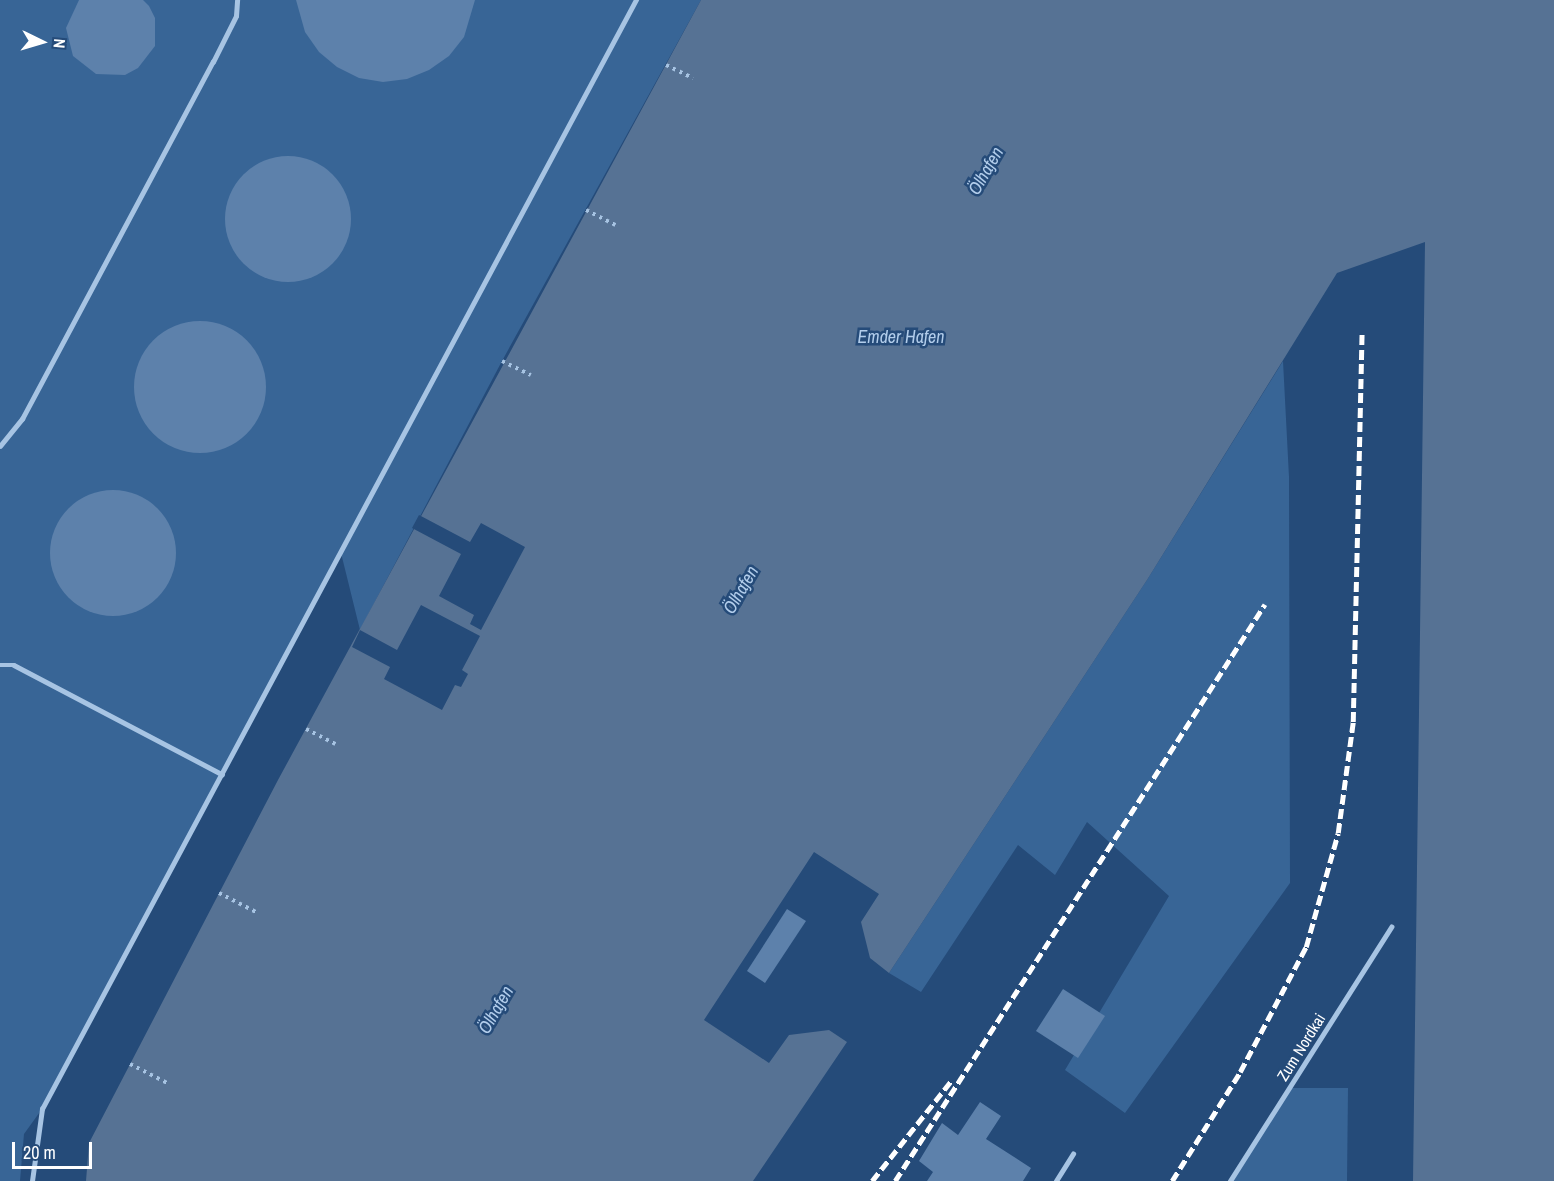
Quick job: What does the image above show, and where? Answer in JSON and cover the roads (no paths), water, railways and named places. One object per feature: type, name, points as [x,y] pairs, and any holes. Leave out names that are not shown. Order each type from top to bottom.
[{"type":"lane","points":[[0,446],[22,418],[202,83],[236,16],[237,0]]},
{"type":"lane","points":[[32,1181],[42,1109],[636,0]]},
{"type":"lane","points":[[0,665],[14,665],[222,774]]},
{"type":"lane","name":"Zum Nordkai","points":[[1230,1181],[1391,927]]},
{"type":"lane","points":[[1056,1181],[1073,1154]]},
{"type":"water","name":"Emder Hafen","points":[[701,0],[1554,0],[1554,1181],[1413,1181],[1425,242],[1337,273],[1147,580],[889,973],[870,958],[861,922],[879,894],[814,852],[704,1020],[769,1063],[789,1035],[829,1030],[847,1042],[753,1181],[86,1181],[89,1143],[278,780]]},
{"type":"railway","points":[[1172,1181],[1240,1072],[1306,947],[1338,833],[1353,722],[1362,334]]},
{"type":"railway","points":[[895,1181],[1265,604]]},
{"type":"railway","points":[[872,1181],[951,1081]]},
{"type":"water label","name":"Ölhafen","points":[[986,171]]},
{"type":"water label","name":"Ölhafen","points":[[741,590]]},
{"type":"water label","name":"Ölhafen","points":[[496,1010]]}]
